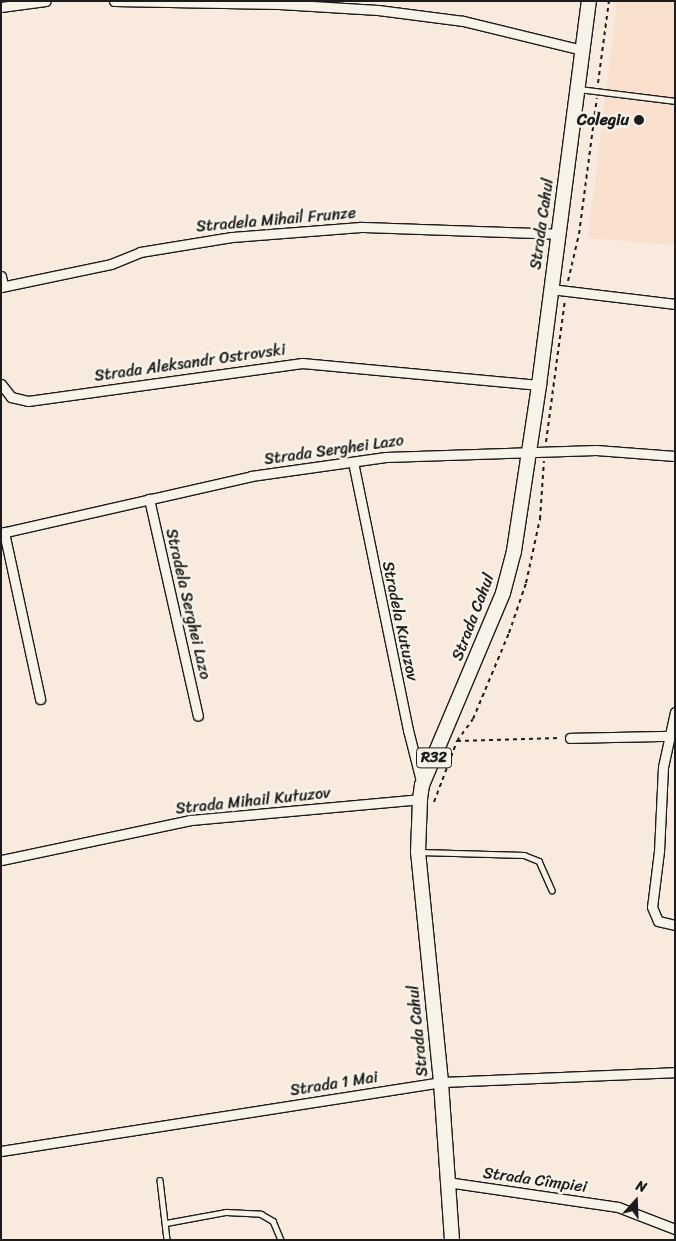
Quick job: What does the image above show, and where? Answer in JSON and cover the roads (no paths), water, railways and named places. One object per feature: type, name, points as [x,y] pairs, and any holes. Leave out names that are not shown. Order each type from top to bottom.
[{"type":"main road","name":"Strada Cahul","points":[[452,1240],[441,1082],[418,852],[421,792],[503,593],[521,514],[588,1]]},
{"type":"street","points":[[1,7],[46,1]]},
{"type":"street","points":[[114,1],[279,4],[378,10],[463,21],[582,50]]},
{"type":"street","name":"Stradela Mihail Frunze","points":[[2,287],[111,264],[140,252],[232,237],[361,227],[559,234]]},
{"type":"street","points":[[1,276],[2,287]]},
{"type":"street","points":[[551,289],[675,304]]},
{"type":"street","name":"Strada Aleksandr Ostrovski","points":[[1,384],[11,397],[28,401],[302,363],[539,385]]},
{"type":"street","name":"Strada Serghei Lazo","points":[[40,699],[2,532],[251,476],[352,462],[427,454],[530,451],[596,450],[675,456]]},
{"type":"street","name":"Stradela Kutuzov","points":[[352,462],[421,792]]},
{"type":"street","name":"Stradela Serghei Lazo","points":[[149,498],[198,716]]},
{"type":"street","points":[[675,712],[668,736],[654,916],[675,925]]},
{"type":"street","points":[[570,738],[668,736]]},
{"type":"street","name":"Strada Mihail Kutuzov","points":[[1,860],[190,820],[421,792]]},
{"type":"street","name":"Strada 1 Mai","points":[[1,1151],[441,1082],[675,1072]]},
{"type":"street","name":"Strada Cîmpiei","points":[[447,1182],[618,1207],[675,1229]]},
{"type":"lane","points":[[577,89],[675,101]]},
{"type":"lane","points":[[418,852],[524,854],[539,861],[552,890]]},
{"type":"lane","points":[[160,1180],[167,1240]]},
{"type":"lane","points":[[166,1224],[226,1212],[261,1214],[273,1222],[280,1240]]},
{"type":"place","name":"Colegiu","points":[[639,120]]}]
